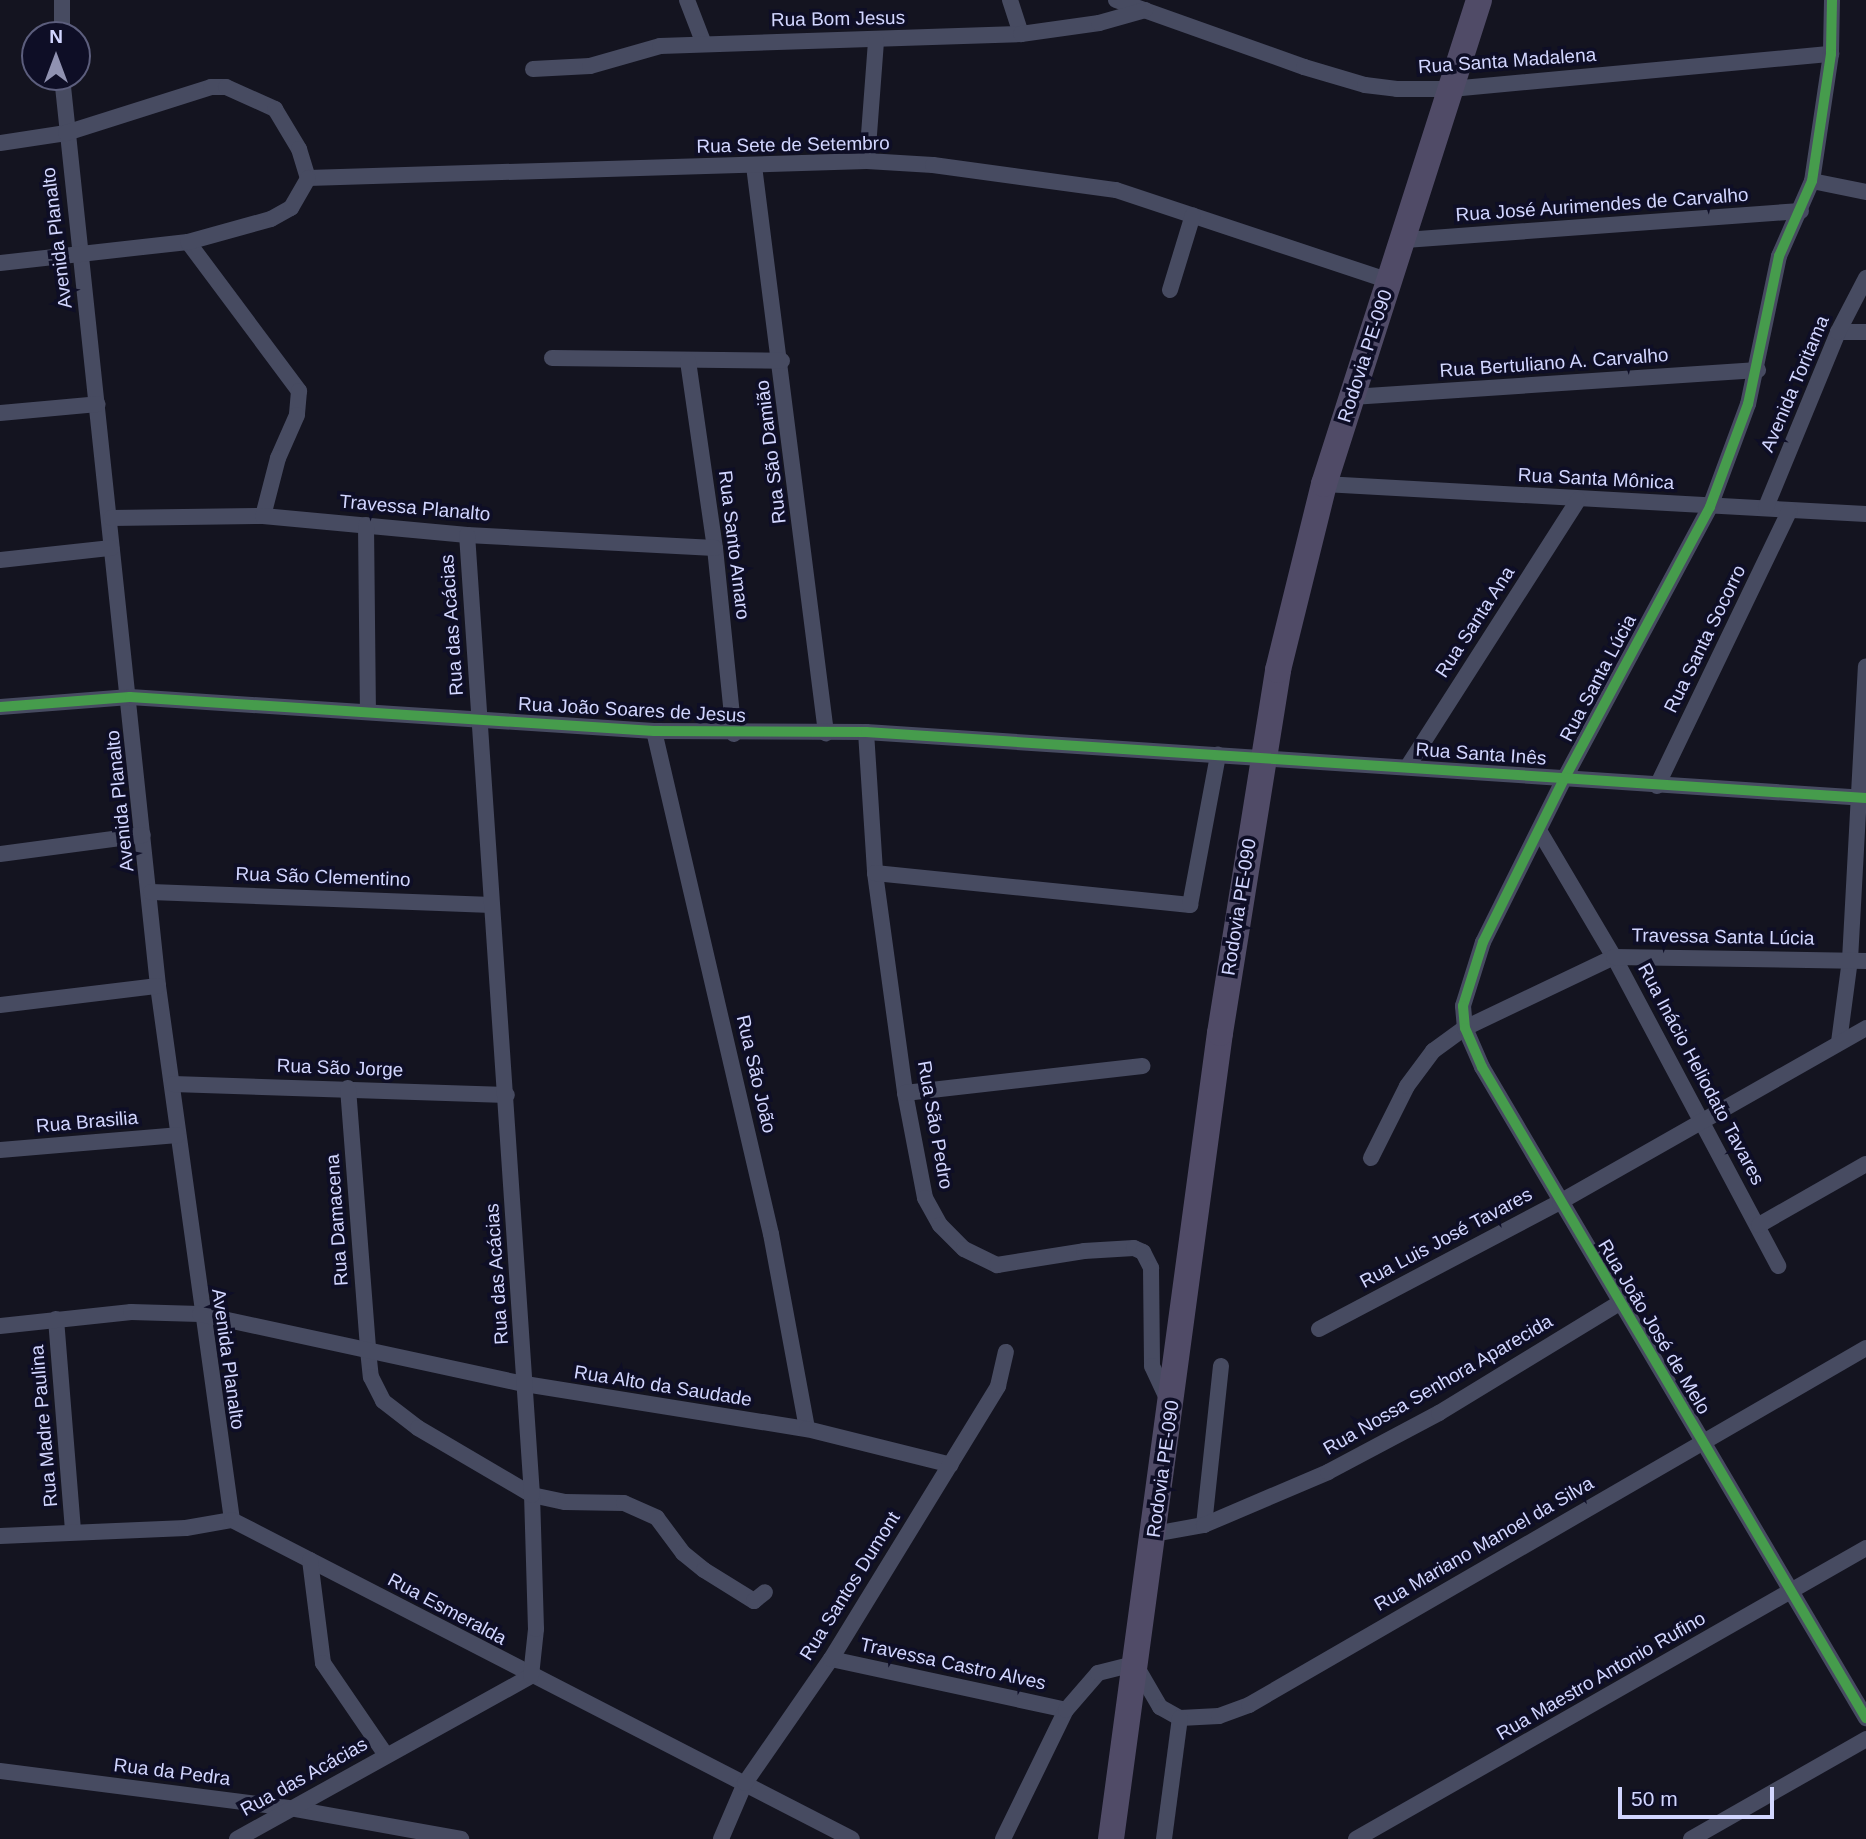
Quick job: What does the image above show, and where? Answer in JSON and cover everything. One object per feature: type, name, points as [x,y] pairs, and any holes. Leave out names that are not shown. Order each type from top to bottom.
[{"type":"main road","name":"Rodovia PE-090","points":[[1111,1839],[1262,757],[1324,484],[1389,281],[1405,240],[1479,0]]},
{"type":"street","points":[[62,0],[62,21]]},
{"type":"street","points":[[687,0],[704,44]]},
{"type":"street","points":[[1010,0],[1021,34]]},
{"type":"street","name":"Rua Santa Madalena","points":[[1116,0],[1365,85],[1451,89],[1831,54]]},
{"type":"street","name":"Avenida Toritama","points":[[1710,507],[1758,370],[1779,256],[1812,181],[1831,54],[1832,0]]},
{"type":"street","name":"Rua Bom Jesus","points":[[533,69],[590,66],[637,50],[704,44],[1021,34],[1099,23],[1145,10]]},
{"type":"street","points":[[867,161],[876,40]]},
{"type":"street","points":[[0,144],[66,133],[211,87],[226,87],[275,109],[296,141],[308,178],[290,208],[271,219],[188,242],[0,263]]},
{"type":"street","name":"Avenida Planalto","points":[[63,91],[111,518],[111,548],[151,892],[158,986],[173,1084],[200,1314],[232,1520]]},
{"type":"street","name":"Rua Sete de Setembro","points":[[308,178],[867,161],[1083,184],[1193,215],[1389,281]]},
{"type":"street","name":"Rua São Damião","points":[[754,166],[782,361],[826,733]]},
{"type":"street","points":[[1812,181],[1866,191]]},
{"type":"street","name":"Rua José Aurimendes de Carvalho","points":[[1405,240],[1801,211]]},
{"type":"street","points":[[1170,290],[1193,215]]},
{"type":"street","points":[[188,242],[299,391],[297,415],[278,458],[263,516]]},
{"type":"street","name":"Avenida Toritama","points":[[1766,508],[1838,332],[1862,293],[1866,278]]},
{"type":"street","points":[[1838,332],[1866,332]]},
{"type":"street","points":[[552,358],[782,361]]},
{"type":"street","name":"Rua Santo Amaro","points":[[688,361],[715,548],[734,734]]},
{"type":"street","name":"Rua Bertuliano A. Carvalho","points":[[1352,397],[1758,370]]},
{"type":"street","points":[[0,413],[98,404]]},
{"type":"street","name":"Rua Santa Mônica","points":[[1324,484],[1866,514]]},
{"type":"street","name":"Rua Santa Ana","points":[[1408,766],[1578,500]]},
{"type":"street","name":"Rua Santa Lúcia","points":[[1483,942],[1541,832],[1564,777],[1710,507]]},
{"type":"street","name":"Rua Santa Socorro","points":[[1657,786],[1790,510]]},
{"type":"street","name":"Travessa Planalto","points":[[111,518],[263,516],[467,535],[715,548]]},
{"type":"street","points":[[366,525],[368,712]]},
{"type":"street","name":"Rua das Acácias","points":[[237,1839],[531,1676],[537,1629],[532,1495],[467,535]]},
{"type":"street","points":[[0,560],[111,548]]},
{"type":"street","points":[[1839,1042],[1858,960],[1866,666]]},
{"type":"street","name":"Rua João Soares de Jesus","points":[[0,706],[130,697],[654,731],[734,734],[866,732],[1262,757]]},
{"type":"street","name":"Rua São João","points":[[654,731],[771,1234],[807,1429]]},
{"type":"street","name":"Rua São Pedro","points":[[866,732],[875,873],[905,1093],[925,1198],[940,1225],[972,1255],[997,1265],[1134,1248],[1148,1258],[1152,1366],[1172,1408]]},
{"type":"street","points":[[875,873],[1190,905],[1218,755]]},
{"type":"street","name":"Rua Santa Inês","points":[[1262,757],[1861,798]]},
{"type":"street","name":"Rua Inácio Heliodato Tavares","points":[[1541,832],[1614,957],[1759,1225],[1778,1266]]},
{"type":"street","points":[[0,854],[143,835]]},
{"type":"street","name":"Rua São Clementino","points":[[151,892],[492,905]]},
{"type":"street","name":"Rua João José de Melo","points":[[1483,942],[1467,990],[1465,1028],[1482,1067],[1866,1718]]},
{"type":"street","name":"Travessa Santa Lúcia","points":[[1371,1158],[1421,1063],[1465,1028],[1614,957],[1858,960]]},
{"type":"street","points":[[0,1004],[158,986]]},
{"type":"street","name":"Rua Luis José Tavares","points":[[1319,1329],[1560,1202],[1700,1119],[1866,1028]]},
{"type":"street","points":[[905,1093],[1142,1066]]},
{"type":"street","name":"Rua São Jorge","points":[[173,1084],[507,1095]]},
{"type":"street","name":"Rua Damacena","points":[[348,1088],[368,1350]]},
{"type":"street","name":"Rua Brasilia","points":[[0,1150],[177,1135]]},
{"type":"street","points":[[1759,1225],[1866,1164]]},
{"type":"street","name":"Rua Nossa Senhora Aparecida","points":[[1154,1534],[1204,1525],[1328,1472],[1439,1413],[1619,1303]]},
{"type":"street","name":"Rua Alto da Saudade","points":[[0,1326],[131,1312],[200,1314],[525,1384],[807,1429],[951,1465]]},
{"type":"street","name":"Rua Madre Paulina","points":[[56,1319],[73,1530]]},
{"type":"street","name":"Rua Mariano Manoel da Silva","points":[[1180,1718],[1219,1716],[1249,1705],[1866,1348]]},
{"type":"street","points":[[368,1350],[371,1377],[383,1401],[418,1428],[532,1495],[565,1502],[624,1503],[657,1518],[683,1553],[704,1570],[754,1601],[765,1592]]},
{"type":"street","name":"Rua Santos Dumont","points":[[721,1839],[745,1783],[831,1659],[998,1386],[1006,1352]]},
{"type":"street","points":[[1204,1525],[1221,1366]]},
{"type":"street","points":[[0,1536],[73,1530],[186,1528],[232,1520]]},
{"type":"street","name":"Rua Esmeralda","points":[[232,1520],[852,1839]]},
{"type":"street","name":"Rua Maestro Antonio Rufino","points":[[1356,1839],[1866,1548]]},
{"type":"street","points":[[310,1560],[323,1663],[386,1755]]},
{"type":"street","name":"Travessa Castro Alves","points":[[831,1659],[1066,1710]]},
{"type":"street","points":[[1003,1839],[1066,1710],[1098,1673],[1135,1664],[1160,1707],[1180,1718],[1164,1839]]},
{"type":"street","points":[[1691,1839],[1866,1739]]},
{"type":"street","name":"Rua da Pedra","points":[[0,1771],[289,1808],[461,1839]]},
{"type":"cycle path","points":[[1832,0],[1831,54],[1812,181],[1779,256],[1748,404],[1710,507],[1565,777],[1483,942],[1463,1006],[1465,1028],[1482,1067],[1866,1718]]},
{"type":"cycle path","points":[[0,707],[130,697],[654,731],[866,732],[1866,798]]}]
